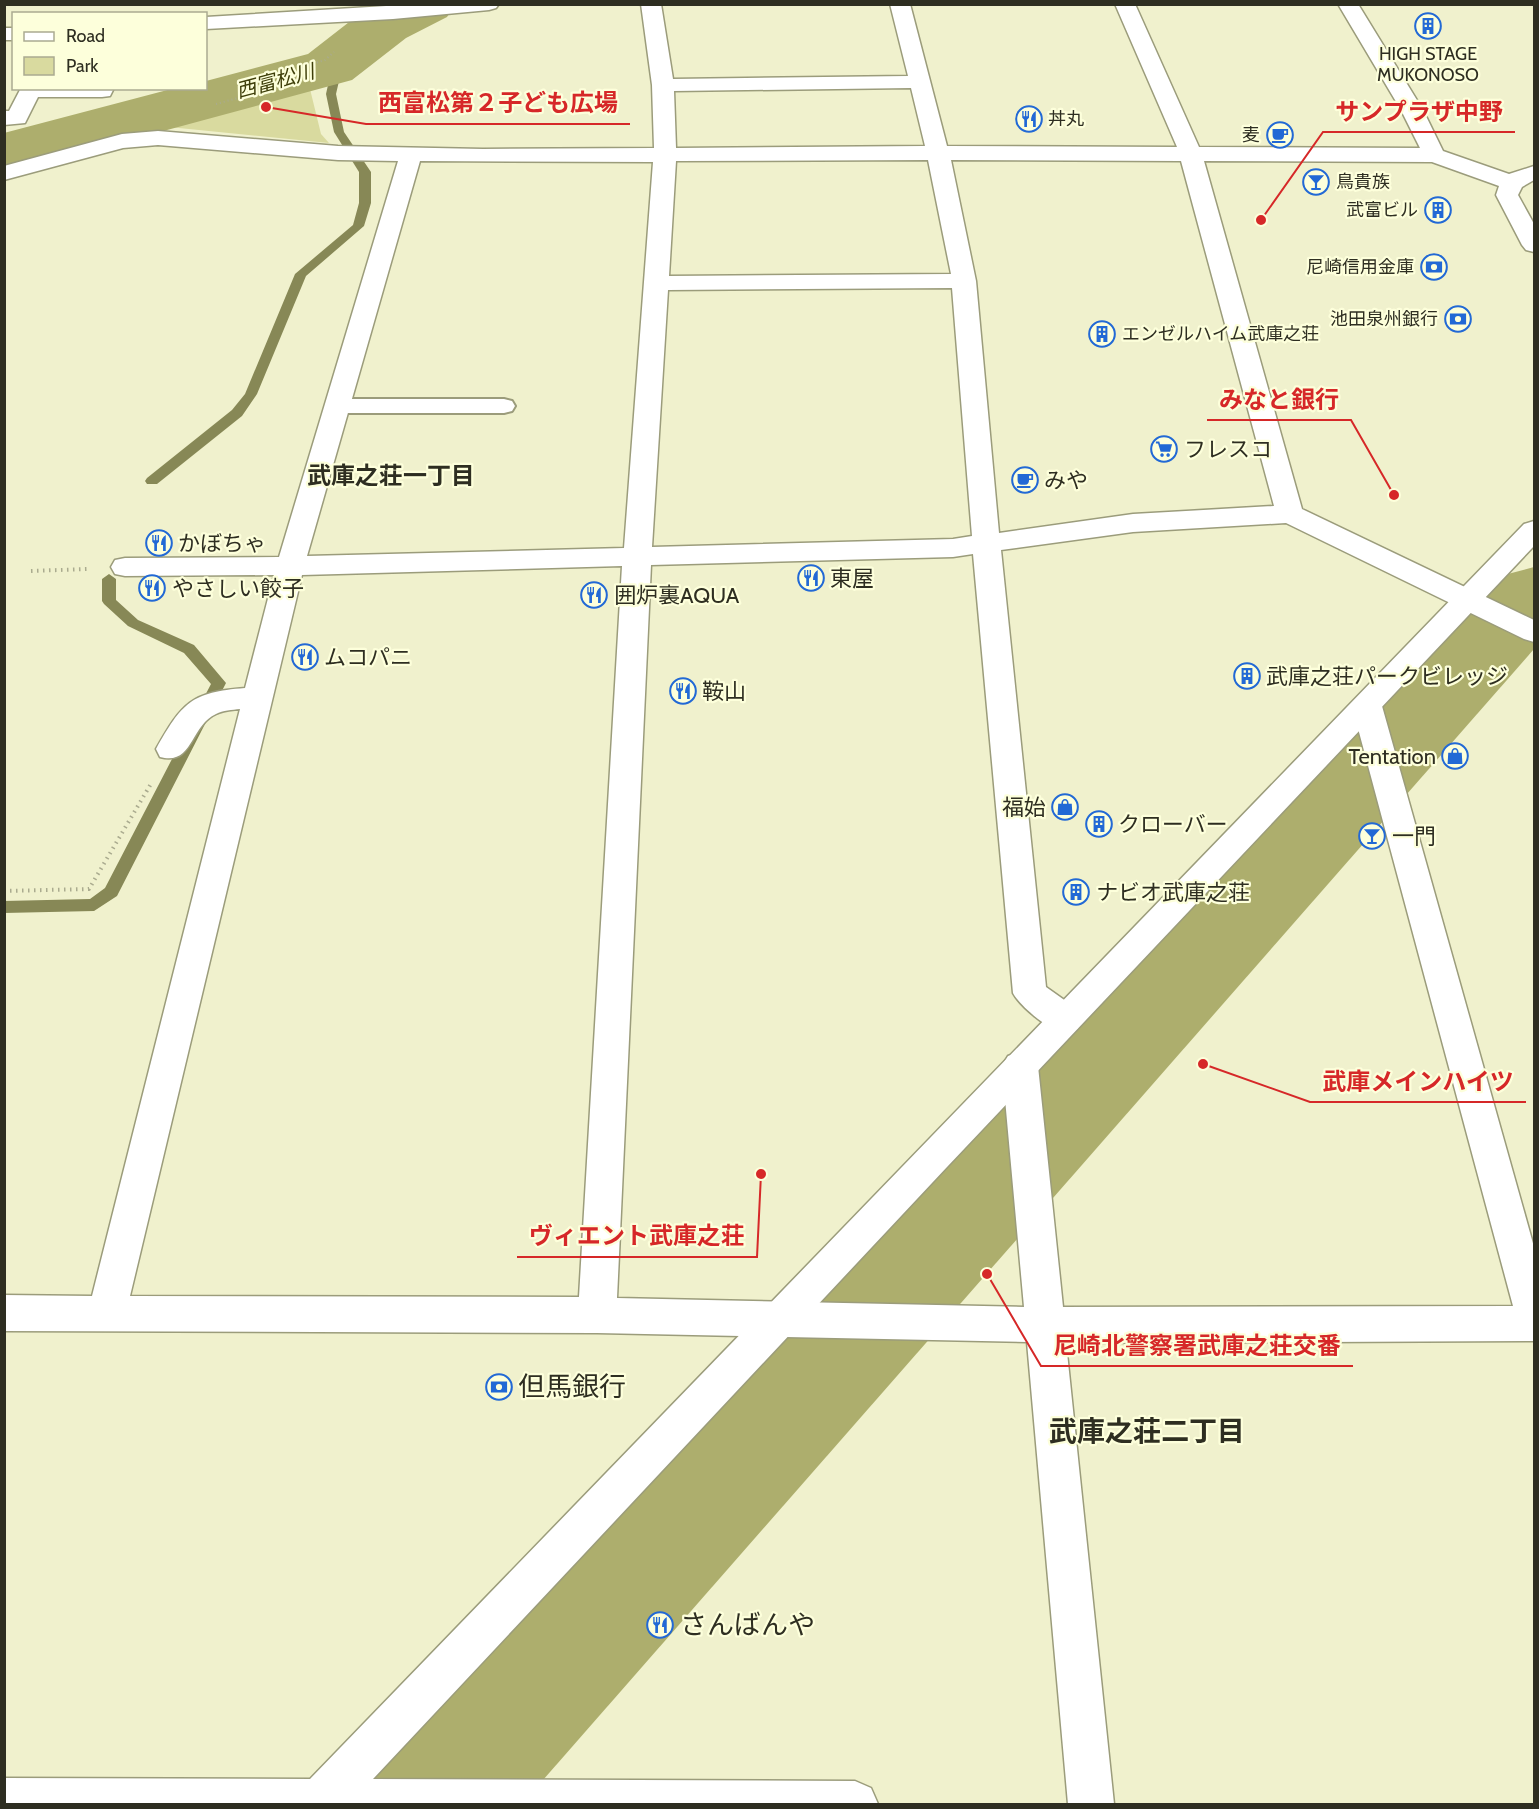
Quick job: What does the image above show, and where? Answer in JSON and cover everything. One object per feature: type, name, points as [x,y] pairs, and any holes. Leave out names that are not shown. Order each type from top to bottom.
[{"type":"street","points":[[207,22],[393,13],[489,4]]},
{"type":"street","points":[[597,1315],[637,557],[665,156],[663,85],[651,4]]},
{"type":"street","points":[[900,4],[938,153],[964,281],[974,419],[1030,993],[1065,1019]]},
{"type":"street","points":[[1125,4],[1191,155],[1290,514]]},
{"type":"street","points":[[1348,4],[1412,110],[1434,155]]},
{"type":"street","points":[[663,85],[921,82]]},
{"type":"street","points":[[4,118],[17,118],[30,91],[102,90]]},
{"type":"street","points":[[4,173],[122,141],[158,138],[338,153],[411,155],[665,156],[938,153],[1434,155],[1512,183]]},
{"type":"street","points":[[107,1312],[290,566],[411,155]]},
{"type":"street","points":[[1532,236],[1507,195],[1512,183],[1534,173]]},
{"type":"street","points":[[656,283],[964,281]]},
{"type":"street","points":[[125,567],[290,566],[941,549],[1133,523],[1290,514],[1521,626]]},
{"type":"street","points":[[319,1803],[1272,801],[1367,706],[1534,530]]},
{"type":"street","points":[[171,749],[190,717],[215,703],[258,698]]},
{"type":"street","points":[[1367,706],[1534,1314]]},
{"type":"street","points":[[1020,1066],[1091,1804]]},
{"type":"street","points":[[4,1313],[597,1315],[1045,1325],[1534,1324]]},
{"type":"street","points":[[4,1801],[855,1804]]},
{"type":"lane","points":[[337,406],[504,405]]},
{"type":"path","points":[[300,81],[303,67]]},
{"type":"path","points":[[31,571],[125,567]]},
{"type":"path","points":[[4,891],[89,889],[171,749]]},
{"type":"green space","points":[[314,82],[310,89],[321,134],[329,143],[149,125]]},
{"type":"waterway","name":"西富松川","points":[[4,154],[330,67],[384,25],[426,4]]},
{"type":"waterway","points":[[152,481],[237,413],[251,394],[301,274],[358,226],[365,203],[365,172],[339,132],[331,94],[337,67],[357,45]]},
{"type":"waterway","points":[[4,907],[94,905],[111,892],[219,683],[189,649],[133,623],[109,601],[109,579]]},
{"type":"waterway","points":[[431,1804],[1534,595]]},
{"type":"place","name":"HIGH STAGE MUKONOSO","points":[[1428,26]]},
{"type":"place","name":"西富松第２子ども広場","points":[[266,107]]},
{"type":"place","name":"丼丸","points":[[1029,119]]},
{"type":"place","name":"麦","points":[[1280,135]]},
{"type":"place","name":"鳥貴族","points":[[1316,182]]},
{"type":"place","name":"武富ビル","points":[[1438,210]]},
{"type":"place","name":"サンプラザ中野","points":[[1261,220]]},
{"type":"place","name":"尼崎信用金庫","points":[[1434,267]]},
{"type":"place","name":"池田泉州銀行","points":[[1458,319]]},
{"type":"place","name":"エンゼルハイム武庫之荘","points":[[1102,334]]},
{"type":"place","name":"フレスコ","points":[[1164,449]]},
{"type":"place","name":"みや","points":[[1025,480]]},
{"type":"place","name":"みなと銀行","points":[[1394,495]]},
{"type":"place","name":"かぼちゃ","points":[[159,543]]},
{"type":"place","name":"東屋","points":[[811,578]]},
{"type":"place","name":"やさしい餃子","points":[[152,588]]},
{"type":"place","name":"囲炉裏AQUA","points":[[594,595]]},
{"type":"place","name":"ムコパニ","points":[[305,657]]},
{"type":"place","name":"武庫之荘パークビレッジ","points":[[1247,676]]},
{"type":"place","name":"鞍山","points":[[683,691]]},
{"type":"place","name":"Tentation","points":[[1455,756]]},
{"type":"place","name":"福始","points":[[1065,807]]},
{"type":"place","name":"クローバー","points":[[1099,824]]},
{"type":"place","name":"一門","points":[[1372,836]]},
{"type":"place","name":"ナビオ武庫之荘","points":[[1076,892]]},
{"type":"place","name":"武庫メインハイツ","points":[[1203,1064]]},
{"type":"place","name":"ヴィエント武庫之荘","points":[[761,1174]]},
{"type":"place","name":"尼崎北警察署武庫之荘交番","points":[[987,1274]]},
{"type":"place","name":"但馬銀行","points":[[499,1387]]},
{"type":"place","name":"さんばんや","points":[[660,1625]]},
{"type":"district","name":"武庫之荘一丁目","points":[[391,476]]},
{"type":"district","name":"武庫之荘二丁目","points":[[1147,1431]]}]
